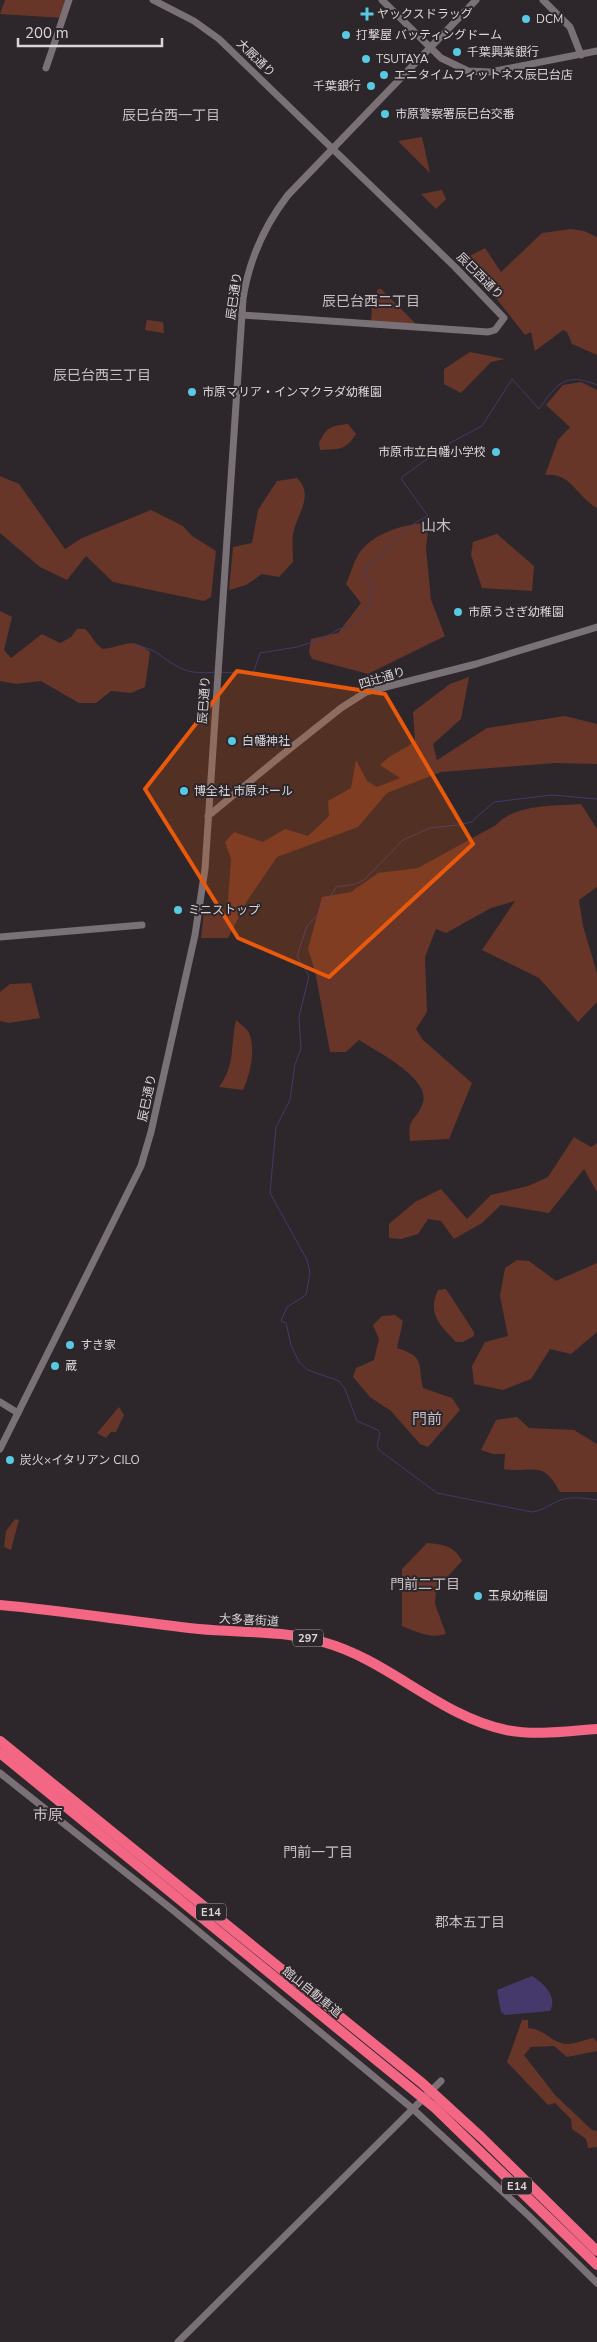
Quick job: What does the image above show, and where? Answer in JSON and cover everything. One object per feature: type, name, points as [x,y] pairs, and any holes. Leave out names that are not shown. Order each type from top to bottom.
[{"type":"highway","name":"大多喜街道","points":[[0,1605],[200,1629],[297,1636],[331,1644],[357,1655],[461,1714],[494,1727],[518,1732],[548,1733],[597,1729]]},
{"type":"highway","name":"館山自動車道","points":[[0,1741],[422,2083],[438,2105],[597,2265]]},
{"type":"highway","name":"館山自動車道","points":[[0,1753],[415,2092],[438,2105],[597,2251]]},
{"type":"street","points":[[46,68],[69,0]]},
{"type":"street","name":"大厩通り","points":[[154,0],[194,20],[219,38],[332,147]]},
{"type":"street","points":[[382,0],[441,58],[461,69],[484,73],[597,51]]},
{"type":"street","name":"辰巳通り","points":[[0,1449],[129,1194],[147,1149],[200,912],[242,315],[249,268],[264,232],[288,195],[332,147],[476,0]]},
{"type":"street","points":[[542,0],[570,27],[581,55]]},
{"type":"street","name":"辰巳西通り","points":[[242,315],[488,332],[494,331],[503,321],[501,313],[332,147]]},
{"type":"street","name":"四辻通り","points":[[208,816],[256,775],[358,696],[385,687],[476,664],[597,627]]},
{"type":"street","points":[[0,937],[142,925]]},
{"type":"street","points":[[0,1402],[18,1413]]},
{"type":"street","points":[[0,1773],[174,1912],[413,2109],[530,2216],[597,2283]]},
{"type":"street","points":[[178,2342],[440,2081]]},
{"type":"highlighted area","points":[[237,671],[385,694],[473,844],[329,977],[238,938],[145,789]]},
{"type":"shaded area","points":[[5,0],[69,0],[63,18],[0,14]]},
{"type":"shaded area","points":[[422,137],[430,173],[398,141]]},
{"type":"shaded area","points":[[442,190],[446,199],[436,209],[421,194]]},
{"type":"shaded area","points":[[571,229],[584,231],[597,237],[597,355],[572,344],[567,332],[563,330],[535,351],[531,332],[525,335],[485,284],[484,277],[475,274],[464,263],[464,259],[485,248],[501,272],[542,233]]},
{"type":"shaded area","points":[[378,289],[381,289],[415,324],[371,322],[372,306]]},
{"type":"shaded area","points":[[147,320],[163,322],[164,333],[145,330]]},
{"type":"shaded area","points":[[470,352],[505,359],[491,362],[461,393],[444,384],[444,369]]},
{"type":"shaded area","points":[[581,382],[597,390],[597,508],[568,481],[554,475],[545,475],[558,440],[570,427],[546,405],[563,385]]},
{"type":"shaded area","points":[[348,424],[356,434],[348,444],[337,449],[320,450],[319,443],[327,430]]},
{"type":"shaded area","points":[[0,476],[19,484],[65,549],[82,538],[151,510],[183,526],[192,536],[216,551],[211,597],[204,601],[113,582],[86,556],[67,580],[40,567],[0,533]]},
{"type":"shaded area","points":[[297,478],[305,491],[305,498],[293,534],[293,562],[279,577],[262,574],[246,585],[229,590],[233,547],[252,543],[258,510],[277,481]]},
{"type":"shaded area","points":[[424,523],[428,529],[426,548],[431,600],[445,636],[368,674],[312,659],[309,652],[311,639],[338,633],[361,603],[346,584],[358,555],[371,541],[387,532],[396,528]]},
{"type":"shaded area","points":[[497,534],[534,566],[532,591],[482,588],[471,555],[473,542]]},
{"type":"shaded area","points":[[0,611],[12,617],[4,650],[11,658],[42,634],[60,643],[71,637],[77,629],[85,629],[103,649],[133,643],[144,647],[150,652],[145,687],[131,693],[111,691],[96,703],[79,703],[41,681],[16,684],[0,681]]},
{"type":"shaded area","points":[[469,677],[461,719],[433,744],[437,760],[487,728],[565,716],[597,724],[597,764],[555,763],[441,772],[387,793],[358,827],[277,857],[247,901],[228,938],[201,938],[204,912],[227,913],[231,859],[225,842],[234,832],[263,842],[285,829],[308,836],[329,816],[328,801],[351,788],[356,760],[367,781],[377,787],[400,778],[380,765],[389,757],[415,741],[413,712],[450,684]]},
{"type":"shaded area","points":[[581,804],[597,829],[597,887],[579,900],[583,926],[597,973],[597,1002],[578,1022],[539,978],[482,950],[515,901],[491,908],[446,933],[436,929],[425,957],[427,1012],[416,1029],[423,1040],[472,1083],[449,1139],[410,1141],[411,1123],[421,1108],[423,1093],[410,1075],[389,1058],[359,1040],[346,1052],[330,1052],[315,971],[308,949],[322,897],[351,892],[378,873],[418,868],[496,825],[513,813],[536,807]]},
{"type":"shaded area","points":[[31,983],[40,1018],[9,1023],[0,1021],[0,992],[10,984]]},
{"type":"shaded area","points":[[236,1020],[248,1031],[252,1045],[250,1069],[243,1090],[219,1087],[230,1063]]},
{"type":"shaded area","points":[[574,1137],[591,1147],[597,1143],[597,1192],[584,1169],[549,1213],[501,1205],[482,1223],[454,1239],[441,1221],[428,1219],[418,1234],[401,1239],[389,1238],[389,1224],[415,1202],[441,1189],[467,1219],[491,1195],[528,1186],[548,1177]]},
{"type":"shaded area","points":[[517,1260],[529,1261],[556,1281],[597,1263],[597,1332],[571,1354],[550,1349],[531,1379],[503,1390],[474,1384],[472,1366],[485,1342],[508,1336],[500,1296],[505,1268]]},
{"type":"shaded area","points":[[446,1289],[474,1332],[474,1336],[463,1342],[456,1342],[440,1324],[435,1313],[435,1298],[438,1290]]},
{"type":"shaded area","points":[[395,1315],[403,1321],[397,1348],[413,1355],[417,1359],[423,1388],[452,1398],[460,1410],[428,1447],[420,1444],[391,1411],[370,1397],[353,1377],[356,1368],[374,1360],[379,1339],[373,1325],[382,1316]]},
{"type":"shaded area","points":[[119,1407],[124,1415],[116,1432],[111,1432],[106,1438],[97,1433]]},
{"type":"shaded area","points":[[517,1417],[529,1428],[574,1430],[597,1444],[597,1492],[560,1492],[554,1481],[542,1471],[504,1469],[505,1454],[493,1454],[481,1450],[496,1420]]},
{"type":"shaded area","points":[[15,1519],[19,1520],[11,1550],[4,1547],[6,1531]]},
{"type":"shaded area","points":[[427,1543],[438,1544],[452,1549],[462,1561],[436,1589],[435,1604],[446,1634],[434,1636],[402,1626],[402,1569]]},
{"type":"shaded area","points":[[532,1976],[545,1986],[551,1996],[552,2006],[550,2011],[505,2015],[501,2012],[497,1990]]},
{"type":"shaded area","points":[[522,2020],[528,2020],[528,2028],[538,2030],[561,2043],[573,2043],[593,2038],[597,2042],[597,2051],[567,2057],[554,2046],[531,2047],[524,2055],[555,2095],[592,2130],[597,2131],[597,2147],[588,2148],[586,2139],[572,2129],[571,2119],[555,2103],[548,2105],[507,2062]]},
{"type":"waterway","points":[[220,672],[250,674],[254,671],[260,653],[297,647],[322,639],[339,629],[351,626],[370,605],[373,584],[365,576],[366,568],[410,527],[428,516],[402,480],[402,477],[448,444],[482,426],[512,379],[539,409],[551,392],[563,382],[577,380],[597,385]]},
{"type":"waterway","points":[[135,644],[155,652],[184,670],[198,673],[216,672]]},
{"type":"waterway","points":[[597,799],[552,795],[494,802],[471,822],[430,828],[403,840],[364,880],[356,884],[336,887],[323,909],[307,926],[297,956],[309,976],[299,1017],[301,1049],[295,1064],[290,1100],[276,1127],[270,1193],[307,1260],[310,1273],[306,1295],[287,1307],[281,1321],[286,1323],[291,1345],[299,1362],[308,1370],[339,1381],[345,1389],[357,1421],[378,1430],[380,1434],[377,1446],[379,1450],[437,1493],[532,1512],[569,1498],[597,1500]]},
{"type":"place","name":"ヤックスドラッグ","points":[[367,14]]},
{"type":"place","name":"DCM","points":[[526,19]]},
{"type":"place","name":"打撃屋 バッティングドーム","points":[[346,35]]},
{"type":"place","name":"千葉興業銀行","points":[[457,52]]},
{"type":"place","name":"TSUTAYA","points":[[366,59]]},
{"type":"place","name":"エニタイムフィットネス辰巳台店","points":[[384,75]]},
{"type":"place","name":"千葉銀行","points":[[371,86]]},
{"type":"place","name":"市原警察署辰巳台交番","points":[[385,114]]},
{"type":"place","name":"市原マリア・インマクラダ幼稚園","points":[[192,392]]},
{"type":"place","name":"市原市立白幡小学校","points":[[496,452]]},
{"type":"place","name":"市原うさぎ幼稚園","points":[[458,612]]},
{"type":"place","name":"白幡神社","points":[[232,741]]},
{"type":"place","name":"博全社 市原ホール","points":[[184,791]]},
{"type":"place","name":"ミニストップ","points":[[178,910]]},
{"type":"place","name":"すき家","points":[[70,1345]]},
{"type":"place","name":"蔵","points":[[55,1366]]},
{"type":"place","name":"炭火×イタリアン CILO","points":[[10,1460]]},
{"type":"place","name":"玉泉幼稚園","points":[[478,1596]]},
{"type":"district","name":"辰巳台西一丁目","points":[[171,115]]},
{"type":"district","name":"辰巳台西二丁目","points":[[371,301]]},
{"type":"district","name":"辰巳台西三丁目","points":[[102,375]]},
{"type":"district","name":"山木","points":[[436,526]]},
{"type":"district","name":"門前","points":[[427,1419]]},
{"type":"district","name":"門前二丁目","points":[[425,1584]]},
{"type":"district","name":"市原","points":[[48,1815]]},
{"type":"district","name":"門前一丁目","points":[[318,1852]]},
{"type":"district","name":"郡本五丁目","points":[[470,1922]]}]
